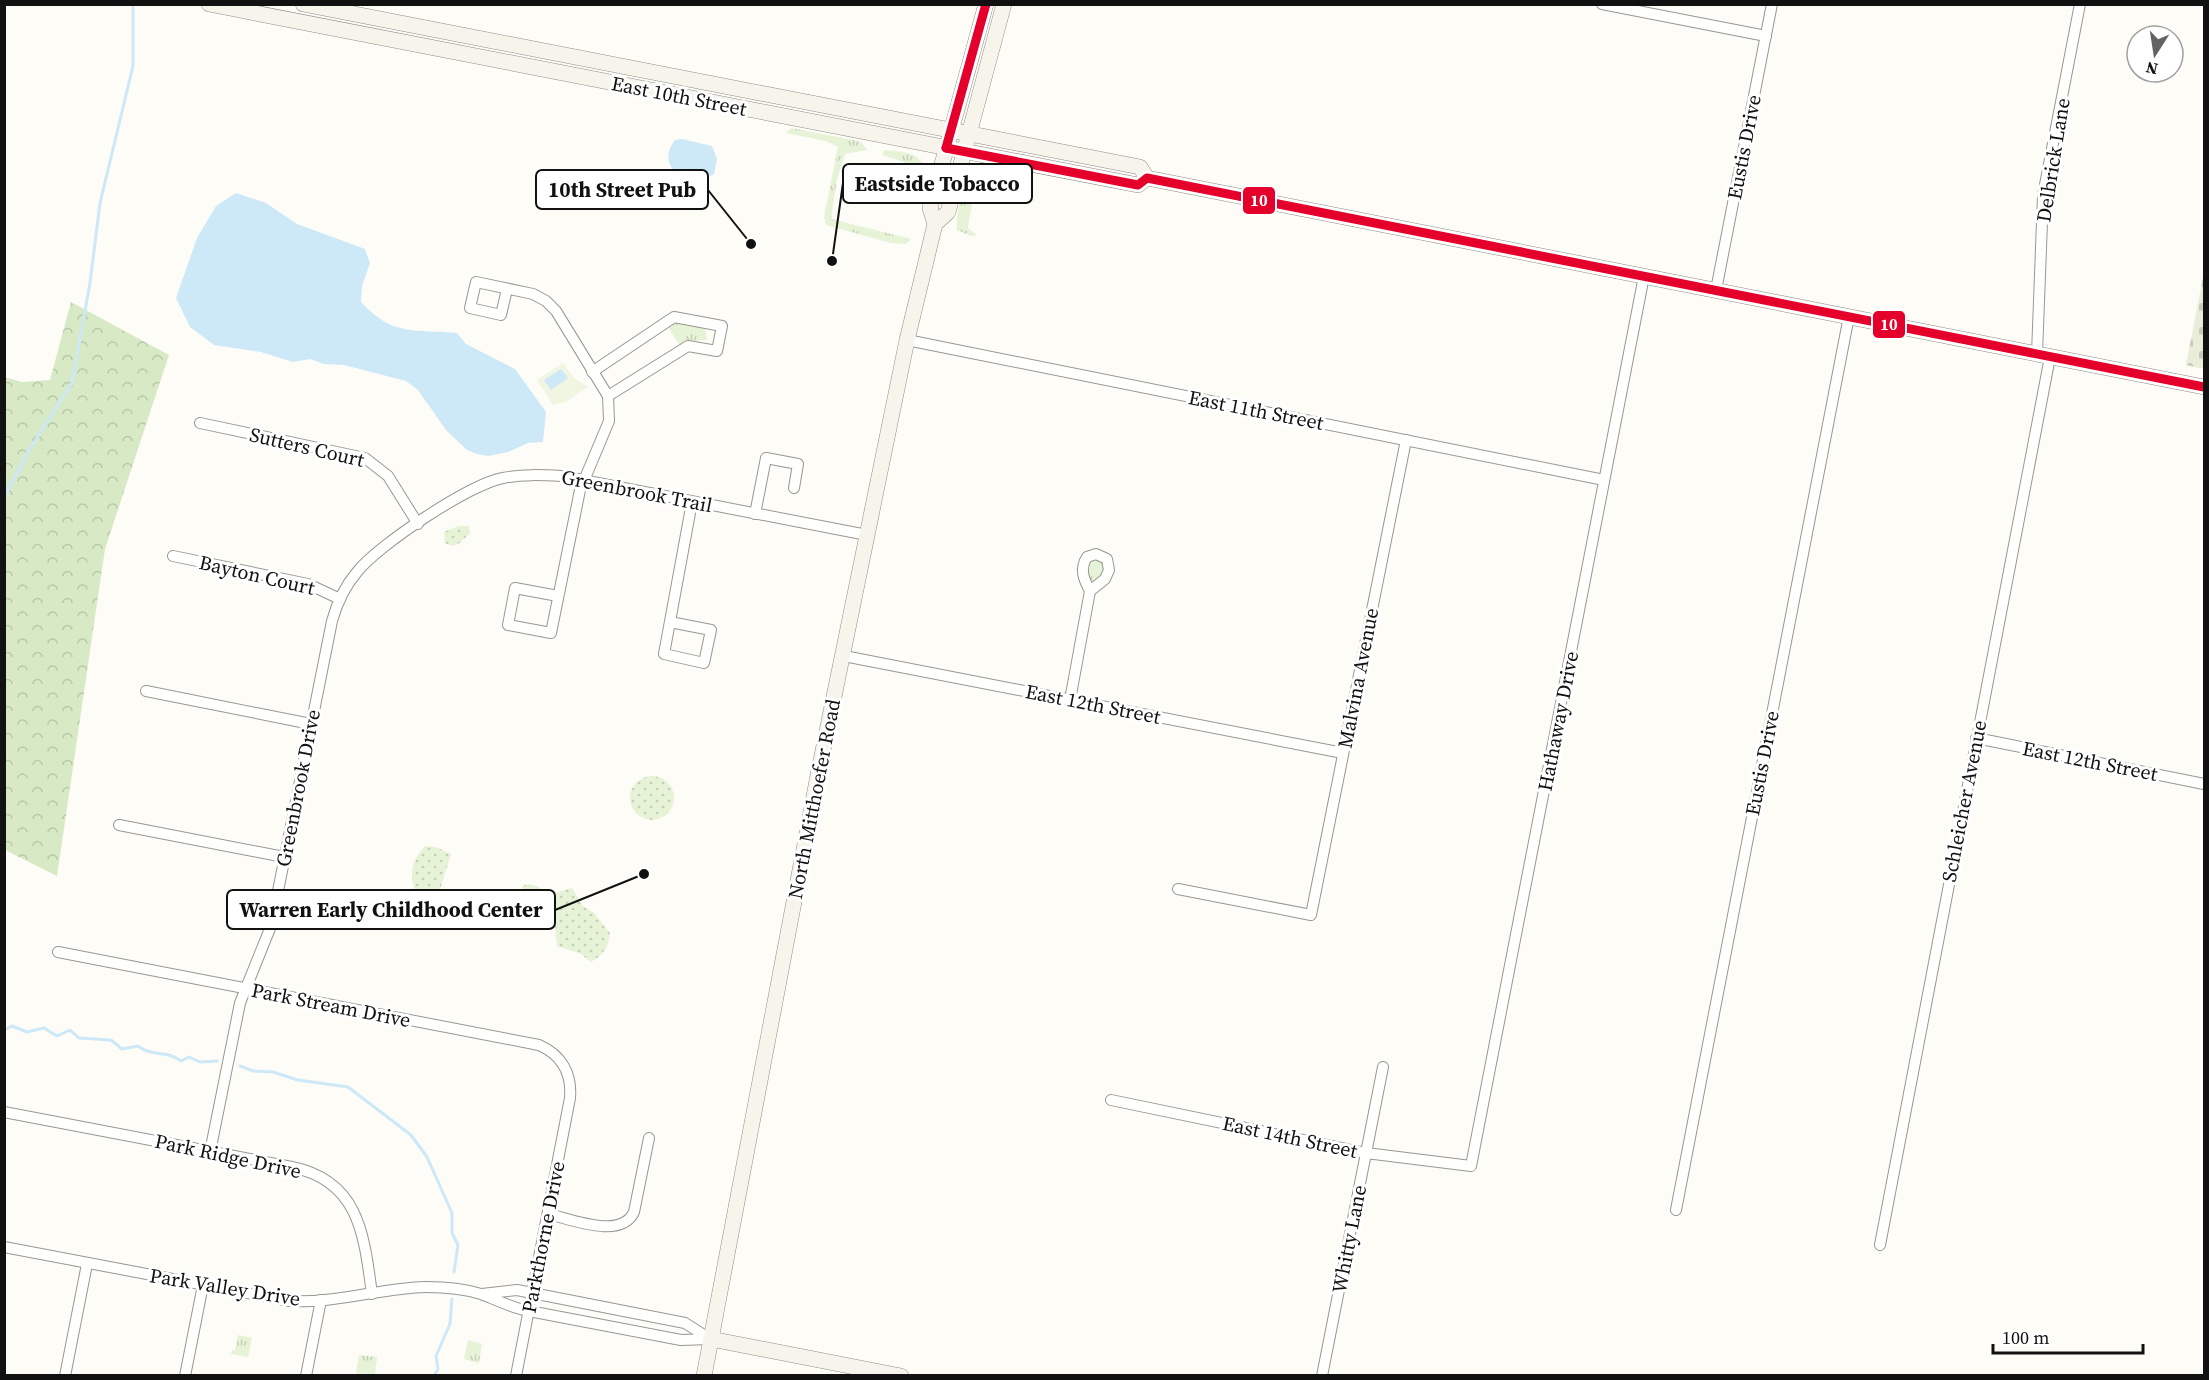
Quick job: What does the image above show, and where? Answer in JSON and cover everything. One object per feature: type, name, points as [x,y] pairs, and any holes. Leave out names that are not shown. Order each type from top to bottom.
[{"type":"main road","name":"East 10th Street","points":[[209,4],[1137,185],[1147,178],[2205,387]]},
{"type":"main road","name":"East 10th Street","points":[[303,4],[1140,167],[1147,178]]},
{"type":"main road","name":"North Mitthoefer Road","points":[[704,1376],[819,770],[907,340],[935,224],[930,208],[986,4]]},
{"type":"main road","points":[[995,4],[994,16],[1003,12]]},
{"type":"main road","name":"North Mitthoefer Road","points":[[935,224],[948,212],[1003,12]]},
{"type":"main road","points":[[711,1339],[902,1376]]},
{"type":"street","points":[[1602,4],[1766,36]]},
{"type":"street","name":"Eustis Drive","points":[[1716,290],[1772,4]]},
{"type":"street","name":"Delbrick Lane","points":[[2044,355],[2043,195],[2080,4]]},
{"type":"street","name":"Hathaway Drive","points":[[1472,1166],[1644,276]]},
{"type":"street","points":[[507,289],[533,294],[551,306],[608,396],[609,421],[579,493],[551,633],[508,625],[515,588],[558,596]]},
{"type":"street","name":"Eustis Drive","points":[[1676,1210],[1849,316]]},
{"type":"street","points":[[592,372],[674,317],[722,326],[717,351],[688,346],[608,396]]},
{"type":"street","name":"East 11th Street","points":[[907,340],[1604,480]]},
{"type":"street","name":"Schleicher Avenue","points":[[1880,1245],[1976,738],[2044,355]]},
{"type":"street","name":"Sutters Court","points":[[200,423],[366,458],[388,476],[418,524]]},
{"type":"street","name":"Malvina Avenue","points":[[1178,889],[1311,915],[1406,440]]},
{"type":"street","points":[[755,514],[766,458],[798,464],[794,488]]},
{"type":"street","name":"Greenbrook Trail","points":[[418,524],[460,495],[503,478],[535,474],[585,481],[867,535]]},
{"type":"street","points":[[670,622],[711,630],[704,663],[664,654],[670,622],[693,502]]},
{"type":"street","name":"Greenbrook Drive","points":[[210,1152],[245,988],[268,935],[332,621],[351,579],[369,559],[418,524]]},
{"type":"street","name":"Bayton Court","points":[[173,556],[308,584],[340,599]]},
{"type":"street","points":[[1070,700],[1090,591]]},
{"type":"street","name":"East 12th Street","points":[[844,656],[1343,753]]},
{"type":"street","points":[[146,691],[311,724]]},
{"type":"street","name":"East 12th Street","points":[[1976,738],[2205,784]]},
{"type":"street","points":[[119,825],[284,857]]},
{"type":"street","name":"Park Stream Drive","points":[[58,952],[539,1045],[552,1051],[562,1061],[570,1079],[570,1098]]},
{"type":"street","name":"Whitty Lane","points":[[1322,1376],[1383,1067]]},
{"type":"street","name":"Parkthorne Drive","points":[[516,1376],[570,1098]]},
{"type":"street","name":"East 14th Street","points":[[1111,1100],[1366,1153],[1472,1166]]},
{"type":"street","name":"Park Ridge Drive","points":[[4,1112],[301,1169],[323,1179],[338,1190],[353,1208],[362,1230],[372,1294]]},
{"type":"street","points":[[548,1215],[611,1227],[627,1222],[634,1212],[649,1138]]},
{"type":"street","name":"Park Valley Drive","points":[[4,1247],[274,1299],[321,1300],[426,1287],[482,1294],[517,1290],[685,1323],[711,1339]]},
{"type":"street","points":[[65,1376],[87,1264]]},
{"type":"street","points":[[185,1376],[203,1285]]},
{"type":"street","name":"Park Valley Drive","points":[[482,1294],[508,1307],[681,1340],[711,1339]]},
{"type":"street","points":[[306,1376],[321,1300]]},
{"type":"green space","points":[[791,128],[854,140],[862,143],[867,150],[845,154],[837,179],[831,219],[911,239],[906,244],[891,243],[826,225],[824,217],[838,147],[826,141],[786,133]]},
{"type":"green space","points":[[885,150],[915,156],[923,164],[925,170],[907,168],[904,162],[882,155]]},
{"type":"green space","points":[[990,171],[1033,180],[1033,185],[1003,182],[973,197],[968,228],[977,235],[971,236],[957,230],[960,203],[974,179]]},
{"type":"green space","points":[[2204,272],[2204,369],[2186,365]]},
{"type":"green space","points":[[71,302],[169,355],[105,549],[57,876],[5,850],[4,377],[22,382],[50,380]]},
{"type":"green space","points":[[697,322],[705,329],[707,340],[687,341],[680,346],[668,327],[670,324]]},
{"type":"green space","points":[[563,363],[573,377],[588,387],[566,402],[553,405],[537,380]]},
{"type":"green space","points":[[459,526],[469,526],[470,534],[456,545],[445,543],[444,532]]},
{"type":"green space","points":[[1093,559],[1101,560],[1106,566],[1105,573],[1091,587],[1086,568]]},
{"type":"green space","points":[[652,776],[667,783],[674,798],[667,813],[652,820],[637,813],[630,798],[637,783]]},
{"type":"green space","points":[[425,846],[436,847],[451,854],[437,899],[415,890],[413,884],[413,867],[417,856]]},
{"type":"green space","points":[[529,884],[539,887],[547,895],[572,888],[583,906],[594,913],[610,933],[607,946],[602,953],[591,962],[581,954],[557,946],[555,924],[550,913],[522,903],[522,886]]},
{"type":"green space","points":[[238,1335],[252,1338],[248,1357],[231,1354],[232,1350],[235,1350]]},
{"type":"green space","points":[[468,1340],[482,1344],[479,1363],[464,1359]]},
{"type":"green space","points":[[359,1355],[377,1357],[375,1375],[356,1373]]},
{"type":"water","points":[[682,139],[712,146],[717,159],[714,174],[706,178],[687,178],[672,168],[669,151],[675,140]]},
{"type":"water","points":[[236,193],[266,203],[297,224],[365,249],[370,263],[362,286],[361,302],[384,321],[394,326],[417,331],[457,333],[466,344],[515,369],[546,412],[543,442],[528,443],[508,452],[488,456],[477,454],[467,450],[446,430],[418,390],[406,381],[344,365],[324,364],[310,359],[293,362],[261,352],[214,345],[190,327],[176,298],[197,238],[216,206]]},
{"type":"water","points":[[561,369],[568,378],[551,390],[544,380]]},
{"type":"waterway","points":[[4,498],[29,450],[72,383],[90,283],[100,203],[133,66],[133,4]]},
{"type":"waterway","points":[[4,1030],[12,1026],[27,1032],[44,1028],[57,1036],[70,1030],[79,1038],[111,1040],[122,1049],[138,1046],[181,1061],[189,1057],[200,1062],[217,1061]]},
{"type":"waterway","points":[[240,1066],[253,1071],[273,1072],[298,1080],[348,1087],[411,1135],[427,1157],[452,1213],[452,1233],[458,1245],[454,1272]]},
{"type":"waterway","points":[[434,1376],[438,1369],[436,1356],[450,1324],[452,1299]]},
{"type":"transit line","name":"10","points":[[946,148],[986,4]]},
{"type":"transit line","name":"10","points":[[946,148],[1138,185],[1147,178],[2204,387]]},
{"type":"place","name":"10th Street Pub","points":[[751,244]]},
{"type":"place","name":"Eastside Tobacco","points":[[832,261]]},
{"type":"place","name":"Warren Early Childhood Center","points":[[644,874]]}]
